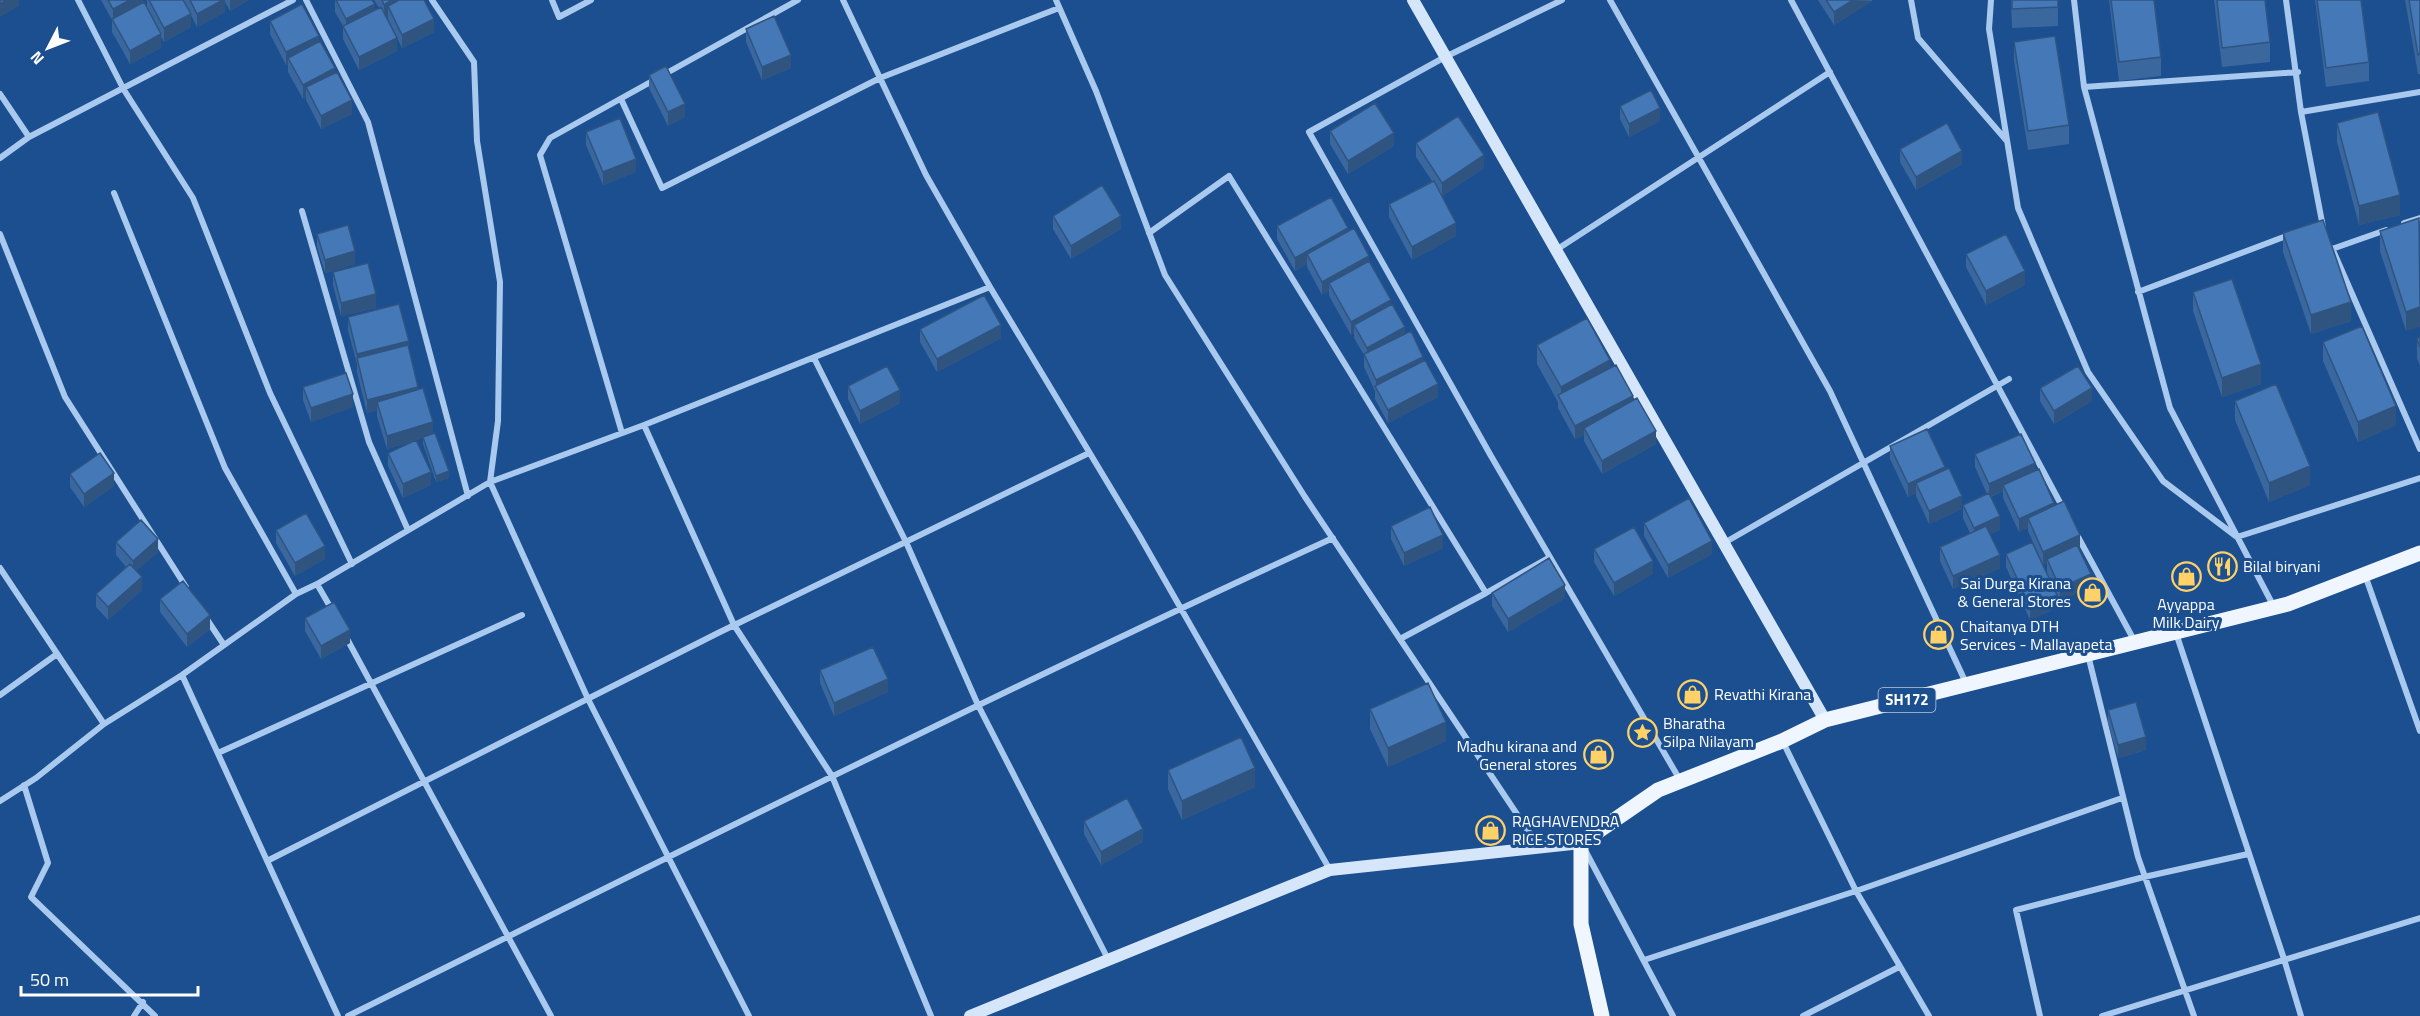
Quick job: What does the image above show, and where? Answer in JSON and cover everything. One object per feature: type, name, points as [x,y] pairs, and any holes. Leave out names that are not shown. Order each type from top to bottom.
[{"type":"main road","name":"SH172","points":[[1581,843],[1658,790],[1782,741],[1825,720],[2274,608],[2420,553]]},
{"type":"main road","points":[[1581,843],[1581,924],[1602,1016]]},
{"type":"street","points":[[78,0],[124,90],[193,198],[270,393],[352,564]]},
{"type":"street","points":[[0,158],[29,137],[124,90],[182,56],[293,0]]},
{"type":"street","points":[[306,0],[368,122],[468,496]]},
{"type":"street","points":[[432,0],[474,62],[477,141],[500,282],[498,422],[490,483],[588,699],[749,1016]]},
{"type":"street","points":[[552,0],[559,16],[591,0]]},
{"type":"street","points":[[622,433],[540,155],[550,138],[798,0]]},
{"type":"street","points":[[843,0],[926,175],[1180,608],[1330,870]]},
{"type":"street","points":[[1056,0],[1096,91],[1165,275],[1333,538],[1539,847]]},
{"type":"street","points":[[1413,0],[1825,720]]},
{"type":"street","points":[[1562,0],[1445,57],[1309,132],[1491,456],[1680,780]]},
{"type":"street","points":[[1610,0],[1830,391],[1967,685]]},
{"type":"street","points":[[1791,0],[2069,519]]},
{"type":"street","points":[[1911,0],[1918,39],[2007,141]]},
{"type":"street","points":[[1991,0],[1989,29],[2018,208],[2088,372],[2163,481],[2237,537]]},
{"type":"street","points":[[2074,0],[2084,87],[2170,408],[2274,608]]},
{"type":"street","points":[[2286,0],[2298,72],[2301,112],[2321,222],[2325,231]]},
{"type":"street","points":[[621,99],[662,188],[880,78],[1059,8]]},
{"type":"street","points":[[1556,250],[1830,72]]},
{"type":"street","points":[[2084,87],[2298,72]]},
{"type":"street","points":[[2301,112],[2420,92]]},
{"type":"street","points":[[0,94],[29,137]]},
{"type":"street","points":[[1149,232],[1229,176],[1486,593]]},
{"type":"street","points":[[114,193],[225,468],[296,594]]},
{"type":"street","points":[[302,211],[369,442],[408,530]]},
{"type":"street","points":[[2332,249],[2420,218]]},
{"type":"street","points":[[2310,226],[2321,222]]},
{"type":"street","points":[[2138,292],[2299,231]]},
{"type":"street","points":[[0,234],[66,396],[192,596]]},
{"type":"street","points":[[2328,240],[2420,449]]},
{"type":"street","points":[[0,801],[104,724],[182,675],[296,594],[318,584],[490,483],[644,425],[990,287]]},
{"type":"street","points":[[814,358],[906,542],[978,705],[1108,959]]},
{"type":"street","points":[[1724,543],[2009,379]]},
{"type":"street","points":[[644,425],[734,625],[832,776],[930,1016]]},
{"type":"street","points":[[267,861],[734,625],[1089,453]]},
{"type":"street","points":[[2237,537],[2420,478]]},
{"type":"street","points":[[2075,529],[2135,643]]},
{"type":"street","points":[[348,1016],[978,705],[1333,538]]},
{"type":"street","points":[[1400,639],[1550,557]]},
{"type":"street","points":[[0,568],[104,724]]},
{"type":"street","points":[[2365,574],[2420,731]]},
{"type":"street","points":[[318,584],[334,614]]},
{"type":"street","points":[[218,753],[522,615]]},
{"type":"street","points":[[205,616],[224,645]]},
{"type":"street","points":[[2176,632],[2301,1016]]},
{"type":"street","points":[[344,634],[551,1016]]},
{"type":"street","points":[[0,694],[57,654]]},
{"type":"street","points":[[2087,654],[2144,877],[2194,1016]]},
{"type":"street","points":[[182,675],[338,1016]]},
{"type":"street","points":[[1782,741],[1856,891],[1929,1016]]},
{"type":"street","points":[[24,785],[48,863],[32,897],[155,1016]]},
{"type":"street","points":[[1644,960],[1856,891],[2122,798]]},
{"type":"street","points":[[970,1016],[1330,870],[1581,843],[1673,1016]]},
{"type":"street","points":[[2040,1016],[2016,910],[2144,877],[2248,854]]},
{"type":"street","points":[[2102,1016],[2420,918]]},
{"type":"street","points":[[1803,1016],[1899,967]]},
{"type":"street","points":[[134,1016],[143,1002]]},
{"type":"building","points":[[108,0],[130,0],[113,9]]},
{"type":"building","points":[[149,0],[183,0],[191,14],[164,28]]},
{"type":"building","points":[[190,0],[223,0],[197,14]]},
{"type":"building","points":[[336,0],[372,0],[375,4],[346,19]]},
{"type":"building","points":[[382,0],[392,0],[384,5]]},
{"type":"building","points":[[399,0],[424,0],[434,19],[402,35],[388,6]]},
{"type":"building","points":[[1826,0],[1853,0],[1834,12]]},
{"type":"building","points":[[2012,0],[2058,0],[2058,7],[2012,9]]},
{"type":"building","points":[[2111,0],[2154,0],[2161,57],[2119,62]]},
{"type":"building","points":[[2217,0],[2265,0],[2270,42],[2222,48]]},
{"type":"building","points":[[2317,0],[2361,0],[2369,62],[2326,68]]},
{"type":"building","points":[[2409,0],[2420,0],[2420,54],[2418,55]]},
{"type":"building","points":[[144,2],[161,34],[130,51],[112,19]]},
{"type":"building","points":[[302,4],[319,36],[286,52],[270,21]]},
{"type":"building","points":[[381,7],[397,38],[359,57],[343,26]]},
{"type":"building","points":[[774,16],[791,55],[762,67],[746,29]]},
{"type":"building","points":[[2055,36],[2069,125],[2028,131],[2014,42]]},
{"type":"building","points":[[320,41],[335,68],[303,85],[288,58]]},
{"type":"building","points":[[666,66],[685,104],[668,112],[649,75]]},
{"type":"building","points":[[337,72],[352,100],[321,116],[306,87]]},
{"type":"building","points":[[1651,90],[1660,108],[1629,124],[1620,106]]},
{"type":"building","points":[[1375,103],[1394,133],[1348,161],[1330,131]]},
{"type":"building","points":[[2378,112],[2400,195],[2359,206],[2337,123]]},
{"type":"building","points":[[1458,116],[1484,155],[1442,183],[1416,143]]},
{"type":"building","points":[[620,118],[636,159],[603,172],[586,132]]},
{"type":"building","points":[[1947,123],[1962,151],[1916,177],[1900,149]]},
{"type":"building","points":[[1434,181],[1456,223],[1412,247],[1389,204]]},
{"type":"building","points":[[1102,185],[1121,216],[1071,246],[1053,216]]},
{"type":"building","points":[[1331,197],[1348,228],[1295,258],[1277,226]]},
{"type":"building","points":[[2419,218],[2420,307],[2406,312],[2380,231]]},
{"type":"building","points":[[2323,220],[2351,302],[2311,315],[2283,233]]},
{"type":"building","points":[[348,225],[355,251],[325,260],[317,234]]},
{"type":"building","points":[[1354,228],[1369,256],[1322,282],[1307,254]]},
{"type":"building","points":[[2006,234],[2025,271],[1986,291],[1966,254]]},
{"type":"building","points":[[1369,261],[1391,300],[1351,322],[1329,283]]},
{"type":"building","points":[[368,263],[376,294],[341,303],[333,272]]},
{"type":"building","points":[[2232,279],[2261,364],[2222,378],[2193,292]]},
{"type":"building","points":[[984,295],[1001,325],[937,359],[920,329]]},
{"type":"building","points":[[399,304],[409,341],[357,354],[348,317]]},
{"type":"building","points":[[1392,304],[1405,327],[1367,348],[1354,325]]},
{"type":"building","points":[[1587,318],[1610,360],[1561,387],[1537,345]]},
{"type":"building","points":[[2362,326],[2396,406],[2358,422],[2323,342]]},
{"type":"building","points":[[1411,331],[1423,357],[1376,380],[1364,354]]},
{"type":"building","points":[[408,345],[418,387],[367,400],[357,358]]},
{"type":"building","points":[[1425,360],[1438,384],[1388,410],[1375,386]]},
{"type":"building","points":[[1616,365],[1633,396],[1575,426],[1558,395]]},
{"type":"building","points":[[887,366],[900,390],[860,411],[848,386]]},
{"type":"building","points":[[2078,366],[2092,388],[2054,411],[2040,388]]},
{"type":"building","points":[[346,373],[353,394],[311,408],[303,387]]},
{"type":"building","points":[[2276,384],[2310,466],[2269,483],[2235,401]]},
{"type":"building","points":[[423,388],[433,422],[387,436],[377,402]]},
{"type":"building","points":[[1637,398],[1656,431],[1602,461],[1584,428]]},
{"type":"building","points":[[1927,429],[1945,467],[1908,484],[1890,446]]},
{"type":"building","points":[[435,433],[449,471],[436,476],[423,437]]},
{"type":"building","points":[[2021,434],[2035,463],[1989,484],[1975,454]]},
{"type":"building","points":[[416,440],[431,472],[403,484],[388,453]]},
{"type":"building","points":[[100,453],[114,473],[84,494],[70,474]]},
{"type":"building","points":[[1949,468],[1962,496],[1929,511],[1916,483]]},
{"type":"building","points":[[2039,469],[2054,503],[2019,519],[2003,485]]},
{"type":"building","points":[[1989,493],[2000,516],[1974,528],[1963,505]]},
{"type":"building","points":[[1689,498],[1712,541],[1668,565],[1644,523]]},
{"type":"building","points":[[2064,501],[2080,535],[2043,552],[2028,518]]},
{"type":"building","points":[[1430,507],[1443,535],[1404,553],[1391,526]]},
{"type":"building","points":[[306,513],[325,546],[295,563],[276,530]]},
{"type":"building","points":[[141,520],[158,539],[133,561],[116,542]]},
{"type":"building","points":[[1986,526],[2000,555],[1953,576],[1940,547]]},
{"type":"building","points":[[1634,527],[1653,561],[1614,583],[1594,549]]},
{"type":"building","points":[[2032,542],[2057,595],[2030,607],[2006,554]]},
{"type":"building","points":[[2077,545],[2091,574],[2060,588],[2047,559]]},
{"type":"building","points":[[1549,558],[1565,585],[1508,619],[1492,593]]},
{"type":"building","points":[[130,564],[142,577],[108,607],[96,594]]},
{"type":"building","points":[[183,581],[210,615],[187,634],[160,599]]},
{"type":"building","points":[[334,602],[350,630],[321,646],[305,618]]},
{"type":"building","points":[[873,647],[888,679],[834,703],[820,670]]},
{"type":"building","points":[[1428,683],[1446,722],[1388,748],[1370,709]]},
{"type":"building","points":[[2136,702],[2146,737],[2118,745],[2108,710]]},
{"type":"building","points":[[1241,737],[1255,768],[1182,801],[1168,770]]},
{"type":"building","points":[[1127,798],[1143,829],[1101,852],[1084,821]]},
{"type":"place","name":"Bilal biryani","points":[[2222,566]]},
{"type":"place","name":"Ayyappa Milk Dairy","points":[[2186,576]]},
{"type":"place","name":"Sai Durga Kirana & General Stores","points":[[2092,592]]},
{"type":"place","name":"Chaitanya DTH Services - Mallayapeta","points":[[1939,635]]},
{"type":"place","name":"Revathi Kirana","points":[[1693,694]]},
{"type":"place","name":"Bharatha Silpa Nilayam","points":[[1642,732]]},
{"type":"place","name":"Madhu kirana and General stores","points":[[1598,755]]},
{"type":"place","name":"RAGHAVENDRA RICE STORES","points":[[1491,830]]}]
